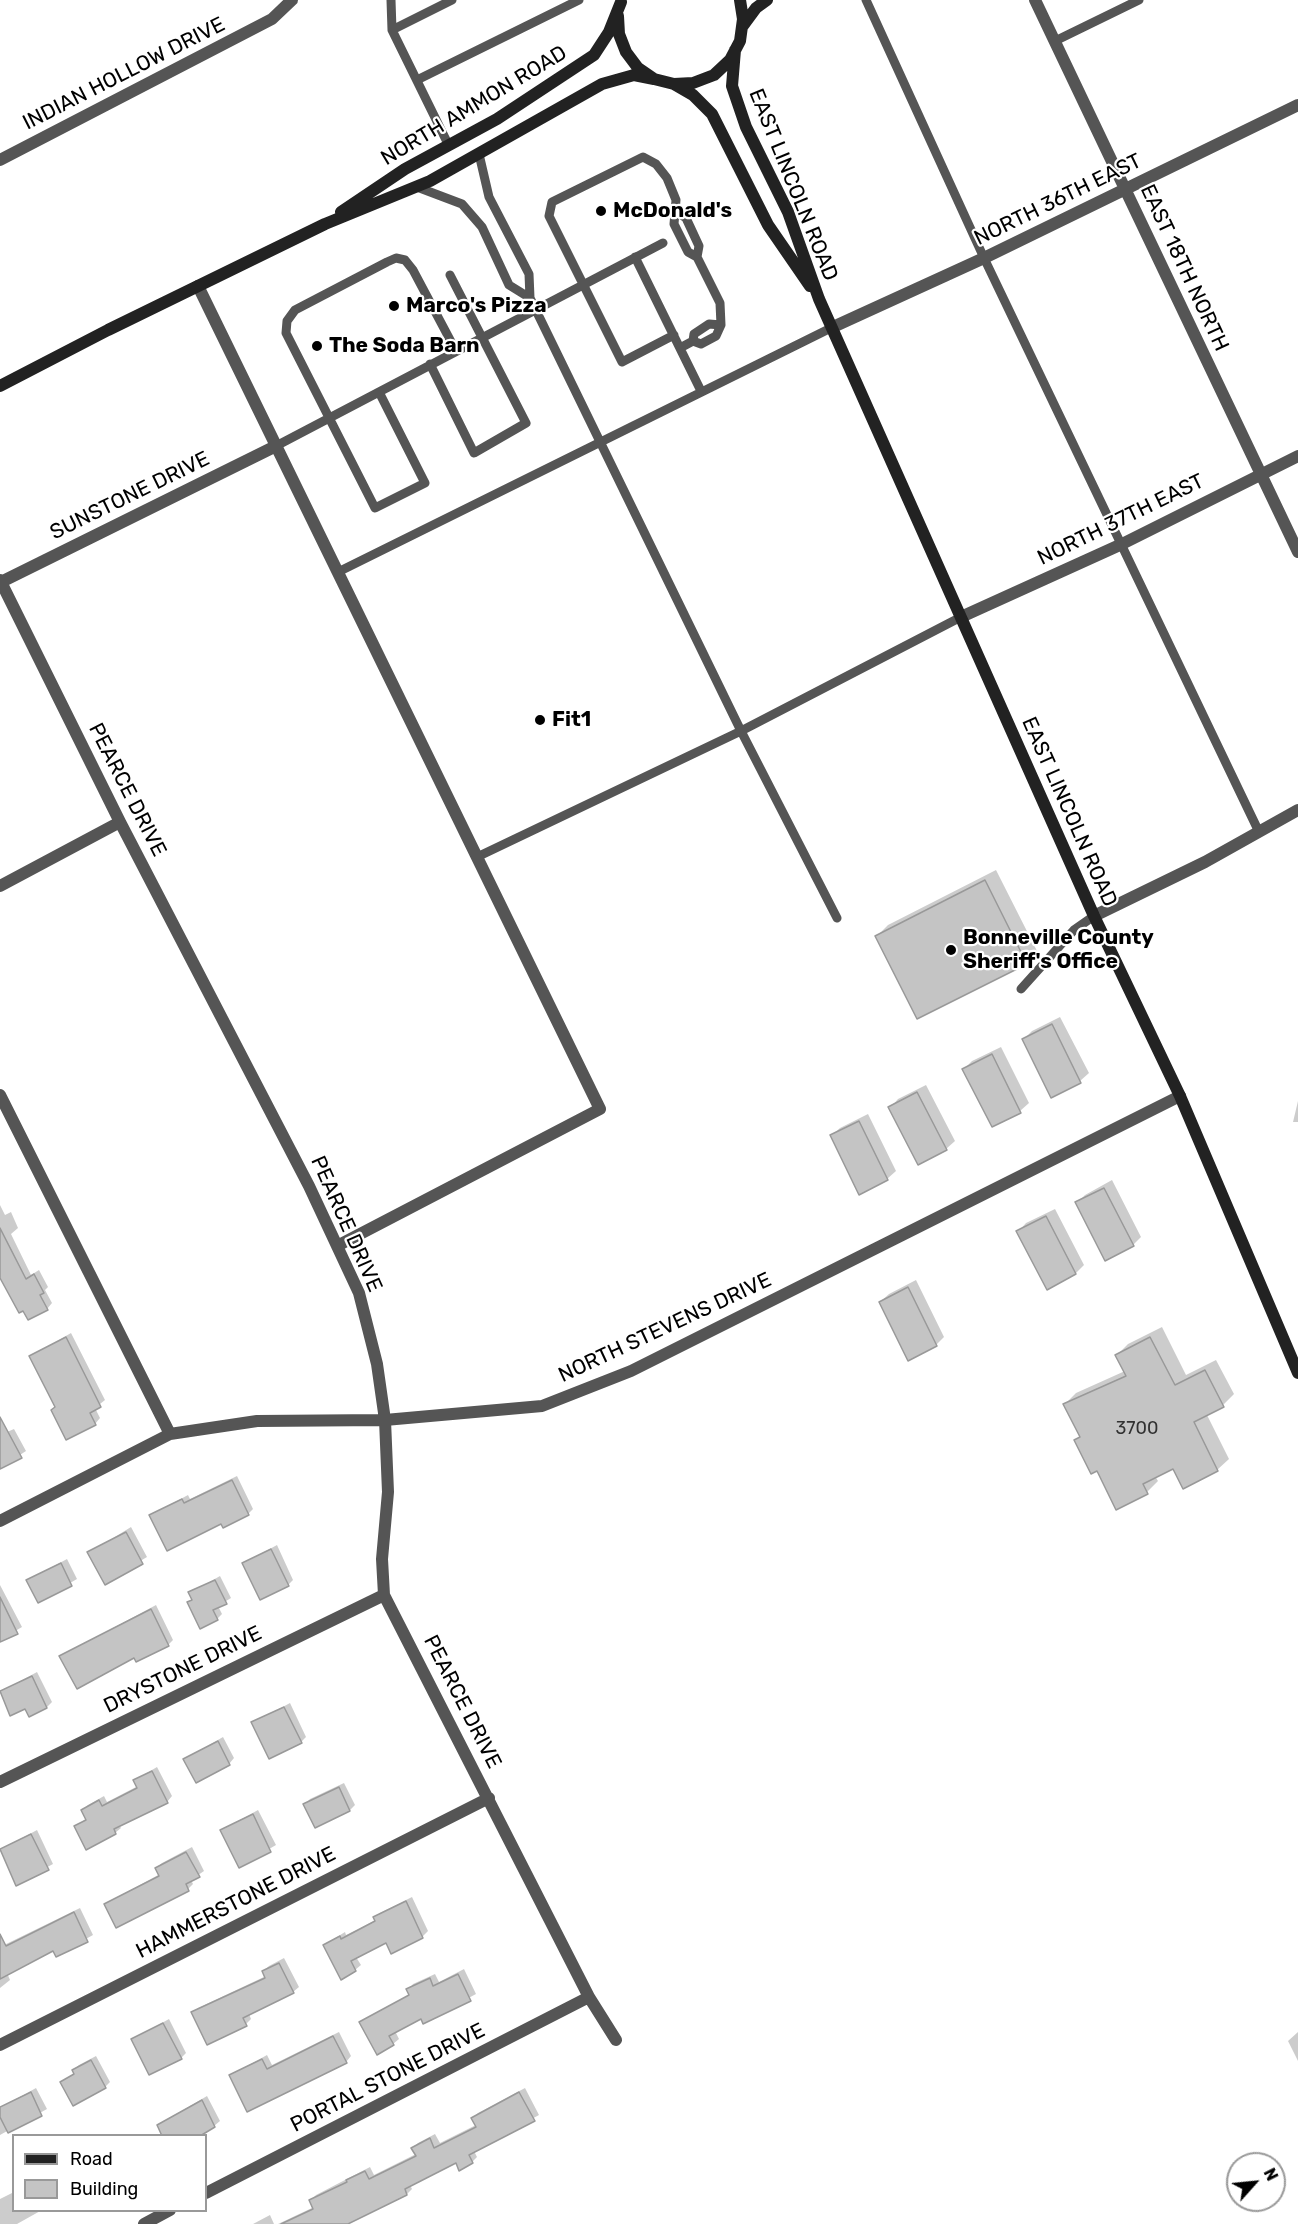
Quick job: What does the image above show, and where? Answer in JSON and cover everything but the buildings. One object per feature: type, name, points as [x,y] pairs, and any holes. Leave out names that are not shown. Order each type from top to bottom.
[{"type":"main road","points":[[740,0],[742,27]]},
{"type":"main road","points":[[674,84],[693,83],[714,75],[730,60],[742,27],[756,8],[767,0]]},
{"type":"main road","points":[[621,1],[618,14],[619,34],[626,52],[638,68],[654,79]]},
{"type":"main road","name":"NORTH AMMON ROAD","points":[[325,224],[405,169],[449,146],[552,85],[594,55],[609,32],[621,1]]},
{"type":"main road","name":"EAST LINCOLN ROAD","points":[[735,50],[732,86],[746,127],[788,212],[819,299],[1094,916],[1180,1096],[1298,1373]]},
{"type":"main road","name":"NORTH AMMON ROAD","points":[[0,386],[325,224],[417,187],[602,84],[634,75],[674,84]]},
{"type":"main road","name":"EAST LINCOLN ROAD","points":[[674,84],[693,95],[712,114],[768,225],[819,299]]},
{"type":"street","name":"INDIAN HOLLOW DRIVE","points":[[0,160],[272,19],[292,0]]},
{"type":"street","name":"EAST 18TH NORTH","points":[[1035,0],[1298,552]]},
{"type":"street","name":"NORTH 36TH EAST","points":[[833,327],[984,258],[1298,105]]},
{"type":"street","points":[[198,286],[600,1109],[337,1246]]},
{"type":"street","name":"SUNSTONE DRIVE","points":[[1,580],[276,446]]},
{"type":"street","name":"NORTH 37TH EAST","points":[[961,617],[1122,544],[1298,456]]},
{"type":"street","name":"PEARCE DRIVE","points":[[1,580],[120,822],[309,1186],[359,1293],[377,1364],[385,1420],[388,1492],[382,1559],[384,1595],[589,1997],[616,2040]]},
{"type":"street","points":[[1094,916],[1205,862],[1298,810]]},
{"type":"street","points":[[0,886],[120,822]]},
{"type":"street","points":[[0,1095],[170,1434]]},
{"type":"street","name":"NORTH STEVENS DRIVE","points":[[0,1521],[170,1434],[257,1421],[385,1420],[542,1406],[631,1371],[1180,1096]]},
{"type":"street","name":"DRYSTONE DRIVE","points":[[0,1782],[384,1595]]},
{"type":"street","name":"HAMMERSTONE DRIVE","points":[[0,2044],[489,1798]]},
{"type":"street","name":"PORTAL STONE DRIVE","points":[[207,2192],[589,1997]]},
{"type":"street","points":[[144,2224],[168,2212]]},
{"type":"lane","points":[[391,0],[392,30],[449,146]]},
{"type":"lane","points":[[392,30],[452,0]]},
{"type":"lane","points":[[417,80],[579,0]]},
{"type":"lane","points":[[866,0],[984,258],[1259,832]]},
{"type":"lane","points":[[1055,41],[1139,0]]},
{"type":"lane","points":[[479,154],[489,197],[529,274],[530,298]]},
{"type":"lane","points":[[674,335],[622,362],[581,285],[549,216],[552,202],[643,157],[657,164],[668,178],[674,192],[677,212],[674,224],[688,252],[697,256],[720,303],[720,325],[716,336],[701,344],[693,341],[680,348]]},
{"type":"lane","points":[[417,187],[462,204],[482,227],[509,285],[530,298],[536,308],[741,731],[837,918]]},
{"type":"lane","points":[[276,446],[663,243]]},
{"type":"lane","points":[[635,257],[701,391]]},
{"type":"lane","points":[[379,392],[425,483],[375,508],[286,333],[288,321],[295,310],[376,267],[396,258],[405,260],[413,270],[456,351]]},
{"type":"lane","points":[[430,364],[474,453],[526,423],[450,275]]},
{"type":"lane","points":[[338,572],[600,440],[833,327]]},
{"type":"lane","points":[[477,857],[741,731],[961,617]]},
{"type":"lane","points":[[1021,989],[1074,930],[1094,916]]},
{"type":"place","name":"McDonald's","points":[[601,211]]},
{"type":"place","name":"Marco's Pizza","points":[[394,306]]},
{"type":"place","name":"The Soda Barn","points":[[317,346]]},
{"type":"place","name":"Fit1","points":[[540,720]]},
{"type":"place","name":"Bonneville County Sheriff's Office","points":[[951,950]]}]
